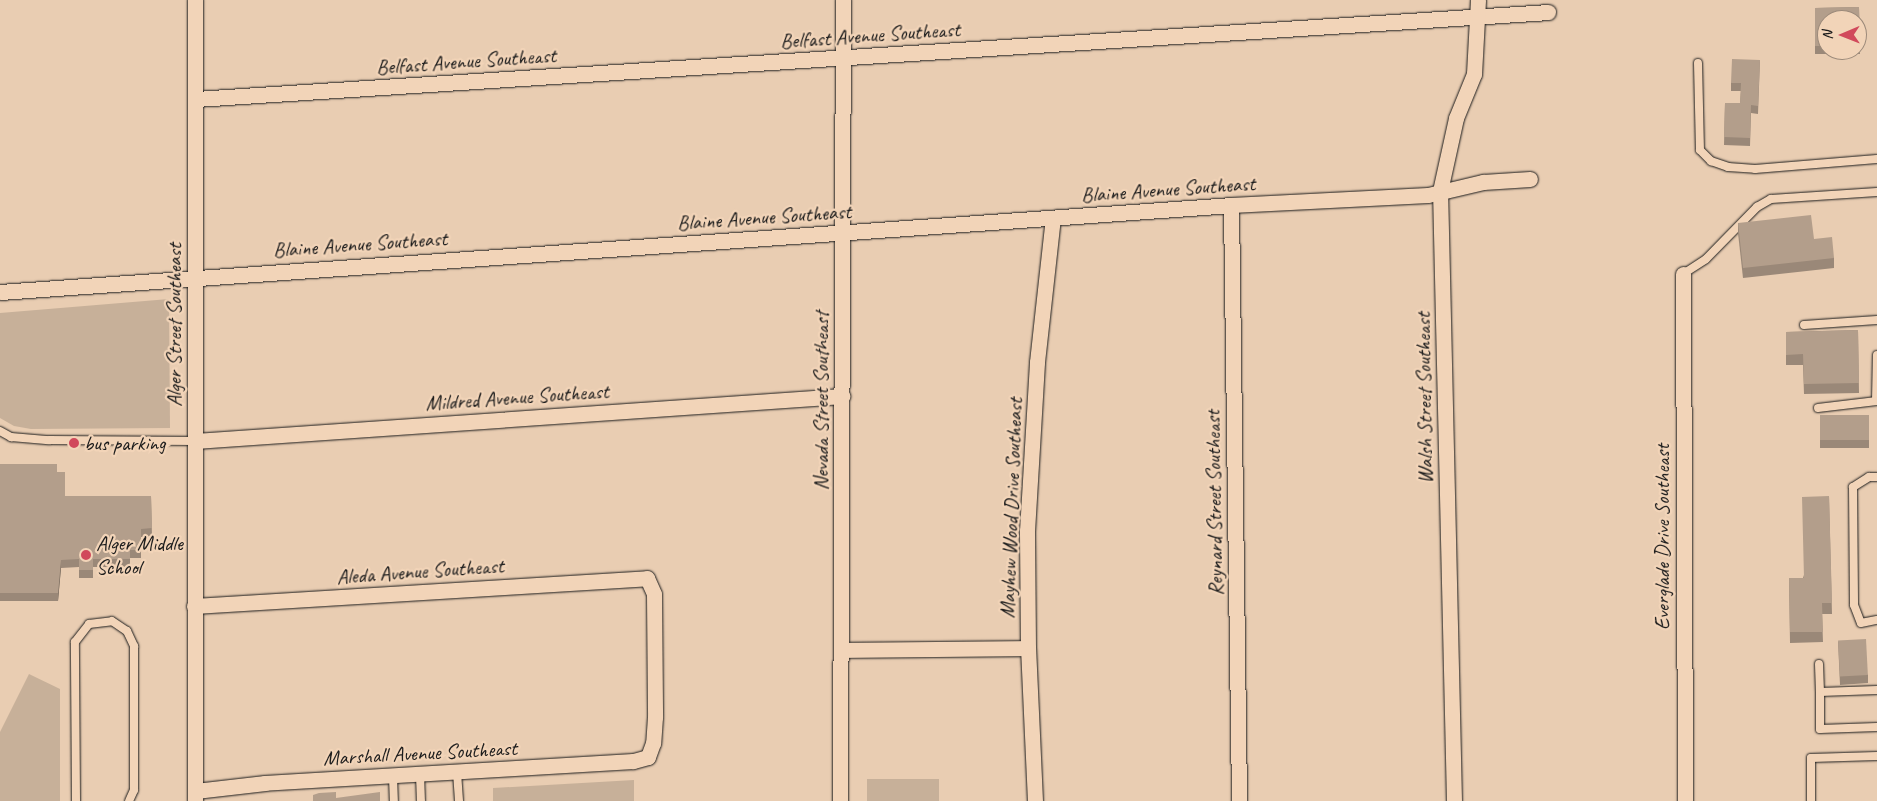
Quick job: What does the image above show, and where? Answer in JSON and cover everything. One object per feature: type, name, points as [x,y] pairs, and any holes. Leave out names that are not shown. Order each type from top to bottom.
[{"type":"street","name":"Alger Street Southeast","points":[[195,0],[195,796]]},
{"type":"street","name":"Nevada Street Southeast","points":[[840,801],[843,0]]},
{"type":"street","name":"Walsh Street Southeast","points":[[1454,801],[1440,191],[1456,118],[1474,74],[1478,0]]},
{"type":"street","name":"Belfast Avenue Southeast","points":[[196,99],[1548,12]]},
{"type":"street","name":"Blaine Avenue Southeast","points":[[0,292],[1231,205],[1428,195],[1483,182],[1530,179]]},
{"type":"street","name":"Reynard Street Southeast","points":[[1231,205],[1239,801]]},
{"type":"street","name":"Mayhew Wood Drive Southeast","points":[[1035,801],[1028,648],[1027,531],[1037,362],[1053,218]]},
{"type":"street","name":"Everglade Drive Southeast","points":[[1683,274],[1685,801]]},
{"type":"street","name":"Mildred Avenue Southeast","points":[[195,441],[842,396]]},
{"type":"street","name":"Aleda Avenue Southeast","points":[[194,606],[648,578],[654,594],[655,717],[654,743],[648,757]]},
{"type":"street","points":[[842,650],[1028,648]]},
{"type":"street","name":"Marshall Avenue Southeast","points":[[195,796],[393,776],[633,761],[648,757]]},
{"type":"lane","points":[[1698,63],[1700,150],[1711,161],[1728,167],[1755,169],[1877,159]]},
{"type":"lane","points":[[1683,274],[1706,259],[1757,207],[1771,199],[1877,192]]},
{"type":"lane","points":[[1804,326],[1877,320]]},
{"type":"lane","points":[[1818,408],[1877,401],[1877,355]]},
{"type":"lane","points":[[0,431],[11,436],[49,440],[195,441]]},
{"type":"lane","points":[[1877,477],[1868,477],[1853,487],[1854,605],[1861,623],[1877,620]]},
{"type":"lane","points":[[76,801],[75,642],[89,624],[112,621],[127,631],[134,646],[134,790],[129,801]]},
{"type":"lane","points":[[1819,664],[1820,729],[1877,727]]},
{"type":"lane","points":[[1820,692],[1877,690]]},
{"type":"lane","points":[[1811,801],[1811,758],[1877,756]]},
{"type":"lane","points":[[457,772],[459,801]]},
{"type":"lane","points":[[420,774],[421,801]]},
{"type":"lane","points":[[393,776],[394,801]]},
{"type":"shaded area","points":[[169,299],[170,428],[31,429],[14,426],[0,418],[0,313]]},
{"type":"shaded area","points":[[29,674],[60,689],[60,801],[0,801],[0,732]]},
{"type":"shaded area","points":[[867,779],[939,779],[939,801],[867,801]]},
{"type":"shaded area","points":[[634,780],[634,801],[493,801],[493,788]]},
{"type":"building","points":[[1859,7],[1859,10],[1817,10],[1817,46],[1815,46],[1815,8]]},
{"type":"building","points":[[1732,59],[1760,60],[1758,106],[1751,105],[1750,138],[1724,137],[1725,103],[1740,103],[1741,83],[1731,83]]},
{"type":"building","points":[[1811,215],[1814,239],[1832,237],[1834,258],[1743,268],[1738,223]]},
{"type":"building","points":[[1858,330],[1859,383],[1804,384],[1803,354],[1786,355],[1786,332]]},
{"type":"building","points":[[1820,415],[1869,415],[1869,440],[1820,440]]},
{"type":"building","points":[[0,464],[57,464],[57,472],[65,472],[65,496],[151,496],[152,528],[141,529],[141,550],[130,550],[130,559],[93,559],[93,570],[79,570],[79,559],[61,560],[58,593],[0,593]]},
{"type":"building","points":[[1829,496],[1832,603],[1822,603],[1823,632],[1790,632],[1789,578],[1804,578],[1802,497]]},
{"type":"building","points":[[1866,639],[1868,675],[1840,676],[1838,640]]},
{"type":"building","points":[[336,792],[336,798],[380,792],[380,801],[313,801],[313,795]]},
{"type":"place","name":"bus parking","points":[[74,443]]},
{"type":"place","name":"Alger Middle School","points":[[86,555]]}]
